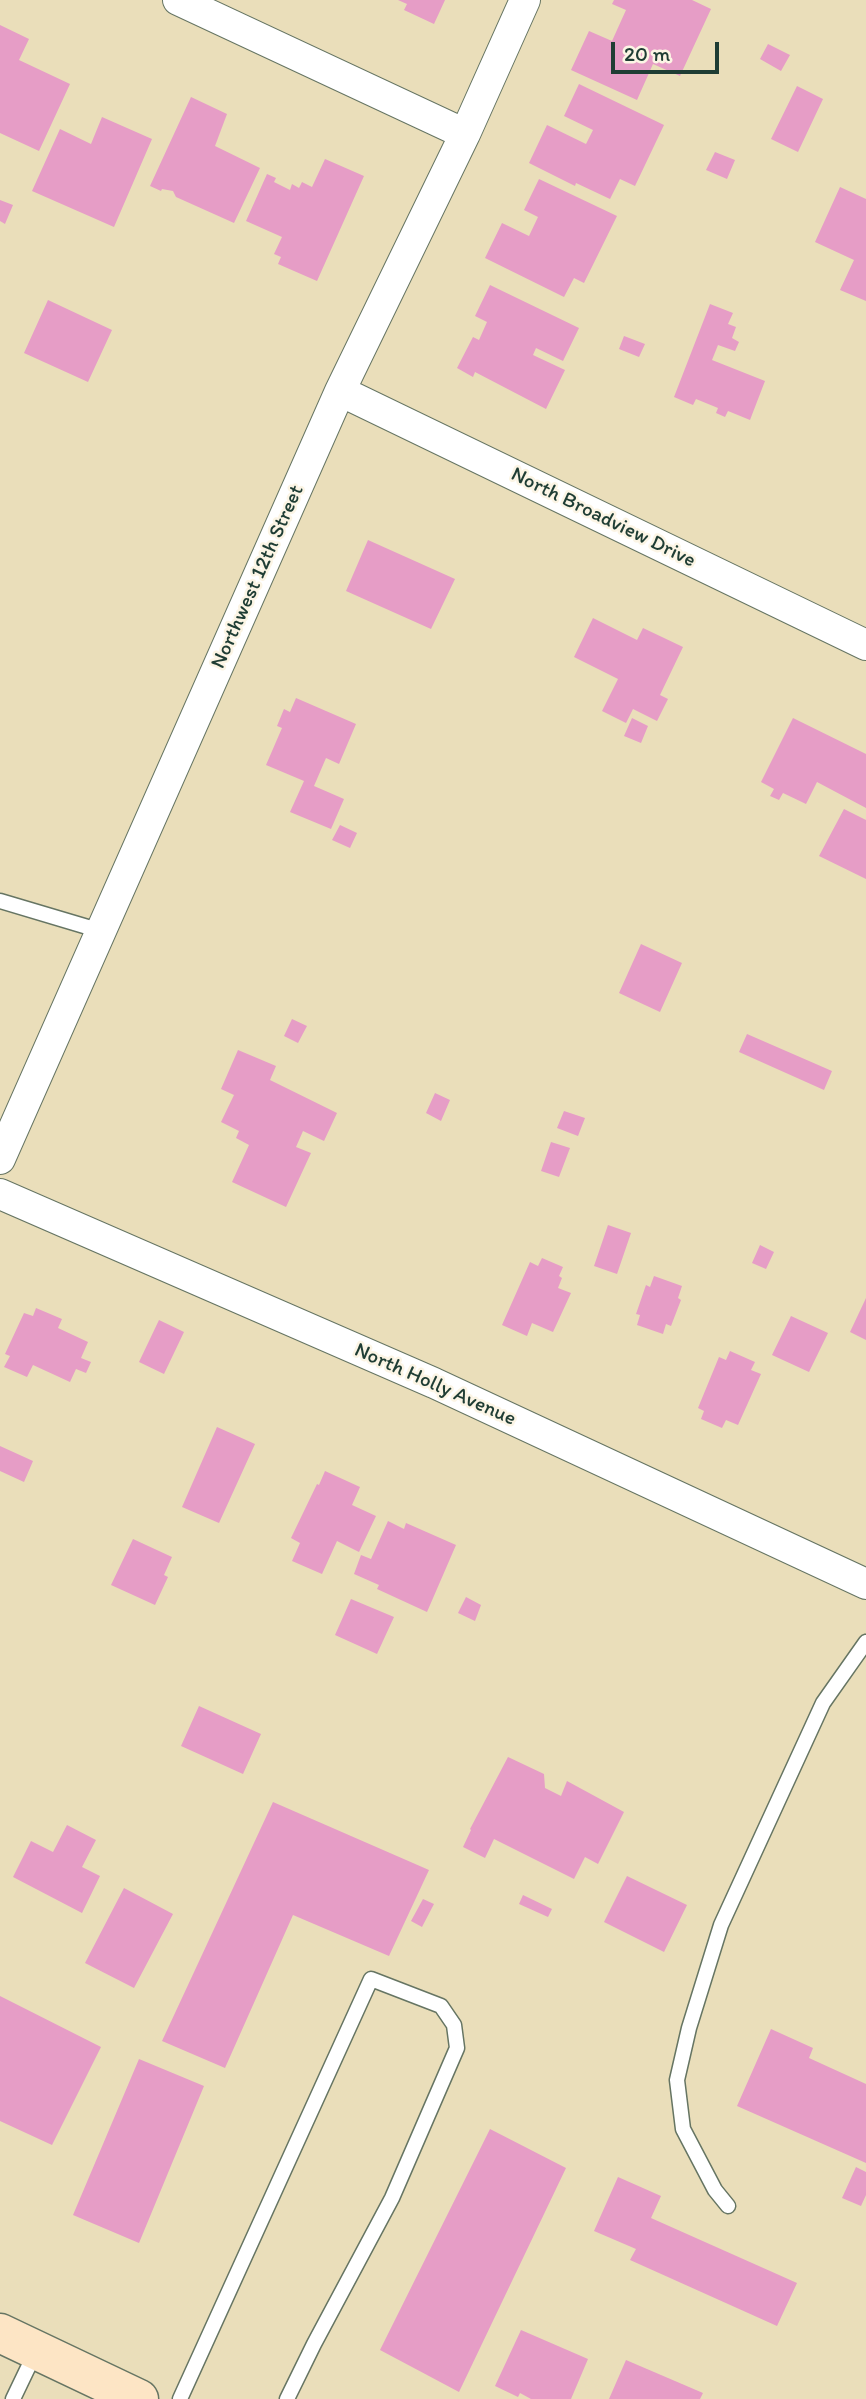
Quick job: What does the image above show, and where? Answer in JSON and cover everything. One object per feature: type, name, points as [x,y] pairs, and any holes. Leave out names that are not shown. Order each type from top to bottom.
[{"type":"main road","points":[[0,2333],[139,2399]]},
{"type":"street","points":[[178,0],[465,134]]},
{"type":"street","name":"Northwest 12th Street","points":[[0,1159],[340,391],[465,134],[525,0]]},
{"type":"street","name":"North Broadview Drive","points":[[340,391],[866,645]]},
{"type":"street","name":"North Holly Avenue","points":[[0,1194],[434,1383],[866,1584]]},
{"type":"lane","points":[[0,901],[101,931]]},
{"type":"lane","points":[[728,2206],[715,2190],[683,2129],[677,2080],[689,2028],[721,1925],[823,1703],[866,1642]]},
{"type":"lane","points":[[180,2399],[371,1979],[441,2006],[454,2025],[457,2048],[392,2198],[287,2399]]},
{"type":"lane","points":[[13,2399],[36,2350]]},
{"type":"building","points":[[398,0],[445,0],[434,24],[404,10],[407,4]]},
{"type":"building","points":[[614,0],[692,0],[711,9],[680,76],[653,64],[637,100],[571,70],[589,31],[612,41],[626,10],[612,4]]},
{"type":"building","points":[[0,25],[29,39],[19,60],[70,84],[39,151],[0,133]]},
{"type":"building","points":[[768,44],[790,55],[781,71],[760,59]]},
{"type":"building","points":[[579,84],[664,125],[635,186],[620,179],[610,199],[576,183],[575,186],[529,163],[547,125],[586,144],[593,130],[564,116]]},
{"type":"building","points":[[797,86],[823,99],[798,152],[771,139]]},
{"type":"building","points":[[191,97],[227,114],[215,146],[260,168],[234,223],[176,197],[173,191],[161,191],[150,186]]},
{"type":"building","points":[[102,117],[152,139],[114,227],[32,191],[60,129],[91,144]]},
{"type":"building","points":[[715,152],[735,160],[727,179],[706,170]]},
{"type":"building","points":[[325,159],[364,176],[317,281],[278,264],[281,257],[274,254],[282,237],[246,221],[267,174],[276,178],[274,182],[290,190],[292,184],[299,188],[302,182],[312,187]]},
{"type":"building","points":[[539,179],[617,216],[584,283],[574,278],[564,297],[485,258],[502,223],[529,236],[538,217],[524,210]]},
{"type":"building","points":[[840,187],[866,199],[866,301],[840,290],[854,260],[815,242]]},
{"type":"building","points":[[0,200],[13,205],[5,224],[0,221]]},
{"type":"building","points":[[490,285],[579,328],[563,361],[536,348],[533,355],[565,370],[546,409],[475,372],[473,377],[457,368],[473,337],[479,340],[487,322],[475,316]]},
{"type":"building","points":[[48,300],[112,330],[88,382],[24,353]]},
{"type":"building","points":[[710,304],[733,313],[728,324],[736,327],[732,338],[739,342],[735,351],[718,345],[712,360],[765,381],[750,420],[728,411],[725,417],[716,413],[718,408],[696,399],[693,405],[674,397]]},
{"type":"building","points":[[624,336],[645,344],[639,357],[619,349]]},
{"type":"building","points":[[368,540],[455,579],[431,629],[346,591]]},
{"type":"building","points":[[593,618],[637,640],[643,628],[683,647],[660,695],[668,699],[657,721],[633,709],[626,723],[602,711],[618,679],[574,657]]},
{"type":"building","points":[[296,698],[356,724],[339,764],[326,758],[314,786],[344,799],[331,829],[290,812],[304,781],[266,765],[282,728],[277,726],[284,709],[290,712]]},
{"type":"building","points":[[632,718],[648,726],[641,743],[624,736]]},
{"type":"building","points":[[793,718],[866,754],[866,808],[817,782],[806,804],[783,793],[779,800],[770,796],[774,789],[761,782]]},
{"type":"building","points":[[844,809],[866,820],[866,879],[819,856]]},
{"type":"building","points":[[340,825],[357,833],[350,848],[332,840]]},
{"type":"building","points":[[641,944],[682,963],[660,1012],[619,993]]},
{"type":"building","points":[[292,1019],[307,1026],[298,1043],[284,1036]]},
{"type":"building","points":[[747,1034],[832,1071],[824,1090],[739,1052]]},
{"type":"building","points":[[238,1050],[276,1066],[270,1080],[337,1113],[324,1141],[303,1131],[296,1147],[311,1153],[286,1207],[232,1182],[249,1145],[236,1138],[239,1131],[221,1122],[234,1095],[221,1089]]},
{"type":"building","points":[[435,1093],[450,1100],[441,1121],[426,1113]]},
{"type":"building","points":[[564,1111],[585,1118],[578,1136],[557,1128]]},
{"type":"building","points":[[551,1142],[570,1148],[559,1177],[541,1171]]},
{"type":"building","points":[[608,1225],[631,1233],[617,1274],[594,1266]]},
{"type":"building","points":[[760,1245],[774,1252],[766,1269],[752,1263]]},
{"type":"building","points":[[542,1258],[563,1267],[558,1288],[571,1293],[553,1332],[532,1323],[527,1336],[502,1325],[530,1262],[538,1266]]},
{"type":"building","points":[[654,1276],[682,1286],[678,1298],[681,1300],[671,1326],[666,1324],[663,1334],[637,1325],[640,1315],[636,1314],[646,1285],[650,1287]]},
{"type":"building","points":[[866,1298],[866,1340],[850,1332]]},
{"type":"building","points":[[36,1308],[62,1319],[58,1328],[88,1342],[81,1358],[91,1362],[86,1373],[76,1369],[70,1382],[33,1365],[27,1377],[4,1367],[10,1356],[5,1354],[24,1313],[33,1316]]},
{"type":"building","points":[[791,1316],[828,1333],[809,1372],[772,1355]]},
{"type":"building","points":[[159,1320],[184,1332],[164,1374],[139,1362]]},
{"type":"building","points":[[730,1351],[755,1362],[751,1370],[761,1374],[738,1425],[726,1420],[722,1428],[701,1419],[704,1411],[698,1408],[719,1357],[726,1360]]},
{"type":"building","points":[[217,1427],[255,1444],[219,1523],[182,1507]]},
{"type":"building","points":[[0,1446],[33,1461],[24,1482],[0,1471]]},
{"type":"building","points":[[325,1471],[360,1487],[352,1505],[376,1516],[359,1552],[337,1541],[322,1574],[292,1561],[300,1543],[291,1538]]},
{"type":"building","points":[[388,1521],[404,1529],[406,1523],[456,1545],[427,1612],[377,1589],[379,1585],[354,1574],[361,1555],[371,1559]]},
{"type":"building","points":[[133,1539],[172,1557],[164,1575],[168,1577],[155,1605],[111,1585]]},
{"type":"building","points":[[466,1597],[481,1605],[475,1621],[458,1613]]},
{"type":"building","points":[[351,1599],[394,1617],[377,1654],[335,1635]]},
{"type":"building","points":[[199,1706],[261,1734],[243,1774],[181,1746]]},
{"type":"building","points":[[508,1757],[544,1774],[545,1788],[561,1796],[567,1781],[624,1812],[598,1864],[585,1857],[574,1879],[494,1839],[485,1858],[463,1847]]},
{"type":"building","points":[[273,1802],[429,1870],[389,1956],[293,1915],[225,2068],[162,2041]]},
{"type":"building","points":[[67,1825],[96,1840],[82,1867],[100,1876],[82,1913],[13,1877],[31,1841],[53,1852]]},
{"type":"building","points":[[627,1876],[687,1905],[664,1952],[604,1922]]},
{"type":"building","points":[[124,1888],[173,1914],[134,1988],[85,1963]]},
{"type":"building","points":[[523,1895],[552,1909],[548,1917],[519,1904]]},
{"type":"building","points":[[423,1899],[434,1904],[422,1927],[411,1921]]},
{"type":"building","points":[[0,1996],[101,2047],[52,2145],[0,2121]]},
{"type":"building","points":[[771,2029],[813,2048],[809,2058],[866,2084],[866,2163],[737,2106]]},
{"type":"building","points":[[139,2059],[204,2086],[139,2243],[73,2215]]},
{"type":"building","points":[[490,2129],[566,2168],[459,2392],[380,2350]]},
{"type":"building","points":[[856,2167],[866,2172],[866,2195],[861,2206],[842,2198]]},
{"type":"building","points":[[618,2177],[661,2196],[651,2218],[797,2283],[777,2326],[630,2260],[636,2249],[594,2231]]},
{"type":"building","points":[[521,2330],[588,2359],[571,2399],[531,2399],[520,2393],[518,2397],[495,2386]]},
{"type":"building","points":[[626,2360],[703,2393],[700,2399],[609,2399]]}]
